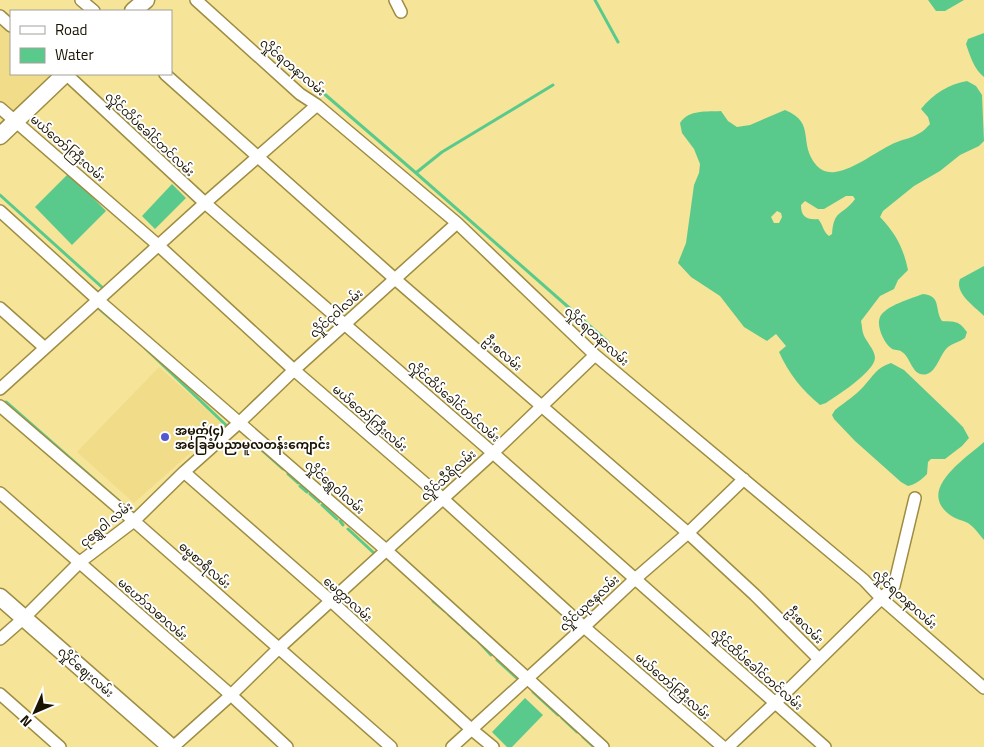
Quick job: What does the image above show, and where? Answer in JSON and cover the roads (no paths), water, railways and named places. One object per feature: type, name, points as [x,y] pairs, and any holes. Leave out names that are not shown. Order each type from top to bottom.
[{"type":"street","points":[[81,0],[93,10]]},
{"type":"street","points":[[134,10],[146,0]]},
{"type":"street","name":"လှိုင်ရတနာလမ်း","points":[[196,0],[300,94],[317,105],[457,223],[596,355],[864,580],[882,599],[984,688]]},
{"type":"street","points":[[395,0],[401,12]]},
{"type":"street","points":[[0,16],[10,25]]},
{"type":"street","points":[[0,136],[65,75]]},
{"type":"street","name":"လှိုင်ထိပ်ခေါင်တင်လမ်း","points":[[67,75],[205,203],[493,453],[825,747]]},
{"type":"street","name":"ဦးစလမ်း","points":[[166,75],[395,278],[688,533],[755,594],[819,659]]},
{"type":"street","points":[[0,389],[205,203],[317,105]]},
{"type":"street","name":"မယ်တော်ကြီးလမ်း","points":[[0,108],[159,246],[294,370],[442,498],[584,627],[723,747]]},
{"type":"street","name":"လှိုင်ရွှေဝါလမ်း","points":[[0,211],[235,426],[381,554],[527,678],[604,747]]},
{"type":"street","name":"လှိုင်ငုဝါလမ်း","points":[[235,426],[294,370],[457,223]]},
{"type":"street","points":[[0,308],[45,348]]},
{"type":"street","name":"လှိုင်သီရိလမ်း","points":[[172,747],[231,695],[279,648],[493,453],[596,355]]},
{"type":"street","name":"ဓမ္မစာရီလမ်း","points":[[0,406],[391,747]]},
{"type":"street","name":"ငုရွှေဝါ လမ်း","points":[[0,640],[80,562],[134,521],[235,426]]},
{"type":"street","name":"မေတ္တာလမ်း","points":[[184,472],[331,601],[471,729],[494,747]]},
{"type":"street","name":"လှိုင်ယုဇနလမ်း","points":[[452,747],[744,480]]},
{"type":"street","name":"မဟော်သဓာလမ်း","points":[[0,493],[231,695],[287,747]]},
{"type":"street","points":[[728,747],[894,586],[915,498]]},
{"type":"street","name":"လှိုင်ဈေးလမ်း","points":[[0,597],[172,747]]},
{"type":"street","points":[[0,694],[60,747]]},
{"type":"water","points":[[928,0],[964,0],[945,11],[936,11]]},
{"type":"water","points":[[984,33],[984,77],[975,66],[966,44],[968,39]]},
{"type":"water","points":[[967,81],[976,86],[982,95],[984,141],[979,146],[960,155],[940,171],[914,186],[883,211],[880,217],[898,241],[908,270],[898,280],[894,289],[880,296],[861,321],[864,336],[875,355],[873,364],[855,383],[839,395],[820,405],[807,393],[787,367],[779,352],[786,346],[776,334],[767,341],[744,327],[720,296],[691,277],[678,263],[686,243],[694,185],[699,173],[700,164],[694,149],[682,133],[680,123],[693,113],[721,111],[728,121],[737,127],[750,125],[785,110],[795,115],[801,121],[811,158],[817,166],[825,171],[835,172],[851,167],[889,145],[922,132],[930,124],[928,117],[921,109],[942,90]],"holes":[[[846,196],[853,196],[855,199],[837,216],[832,234],[829,236],[818,219],[811,219],[803,215],[801,205],[805,201],[818,209],[824,209]],[[777,211],[781,213],[782,217],[779,223],[774,223],[771,217]]]},
{"type":"water","points":[[69,173],[106,211],[72,245],[35,207]]},
{"type":"water","points":[[172,184],[186,198],[155,229],[142,216]]},
{"type":"water","points":[[984,266],[984,316],[966,299],[959,284],[960,279]]},
{"type":"water","points":[[923,294],[933,297],[942,321],[956,322],[967,332],[965,338],[945,350],[933,370],[927,374],[918,373],[901,351],[888,346],[881,334],[879,325],[880,317],[887,309]]},
{"type":"water","points":[[891,363],[904,370],[954,418],[963,427],[969,438],[945,459],[931,459],[928,462],[927,474],[918,482],[908,486],[855,441],[832,415],[835,410],[861,389],[878,370]]},
{"type":"water","points":[[984,442],[984,540],[968,523],[950,515],[941,505],[938,495],[941,485],[947,476]]},
{"type":"water","points":[[525,698],[543,715],[512,747],[507,747],[492,732]]},
{"type":"waterway","points":[[595,0],[618,42]]},
{"type":"waterway","points":[[265,47],[308,81]]},
{"type":"waterway","points":[[314,85],[608,342]]},
{"type":"waterway","points":[[417,172],[442,152],[553,85]]},
{"type":"waterway","points":[[0,195],[104,289]]},
{"type":"waterway","points":[[96,306],[116,323]]},
{"type":"waterway","points":[[146,349],[228,427]]},
{"type":"waterway","points":[[6,402],[120,502]]},
{"type":"waterway","points":[[256,445],[283,469]]},
{"type":"waterway","points":[[288,474],[298,483]]},
{"type":"waterway","points":[[300,486],[307,492]]},
{"type":"waterway","points":[[310,494],[319,502]]},
{"type":"waterway","points":[[322,505],[337,519]]},
{"type":"waterway","points":[[340,521],[343,525]]},
{"type":"waterway","points":[[348,529],[375,554]]},
{"type":"waterway","points":[[433,601],[445,611]]},
{"type":"waterway","points":[[449,615],[459,624]]},
{"type":"waterway","points":[[463,628],[474,638]]},
{"type":"waterway","points":[[479,642],[491,655]]},
{"type":"waterway","points":[[497,660],[519,680]]},
{"type":"waterway","points":[[533,692],[558,715]]},
{"type":"waterway","points":[[562,718],[577,732]]},
{"type":"waterway","points":[[583,737],[593,746]]},
{"type":"place","name":"အမှတ်(၄) အခြေခံပညာမူလတန်းကျောင်း","points":[[165,437]]}]
